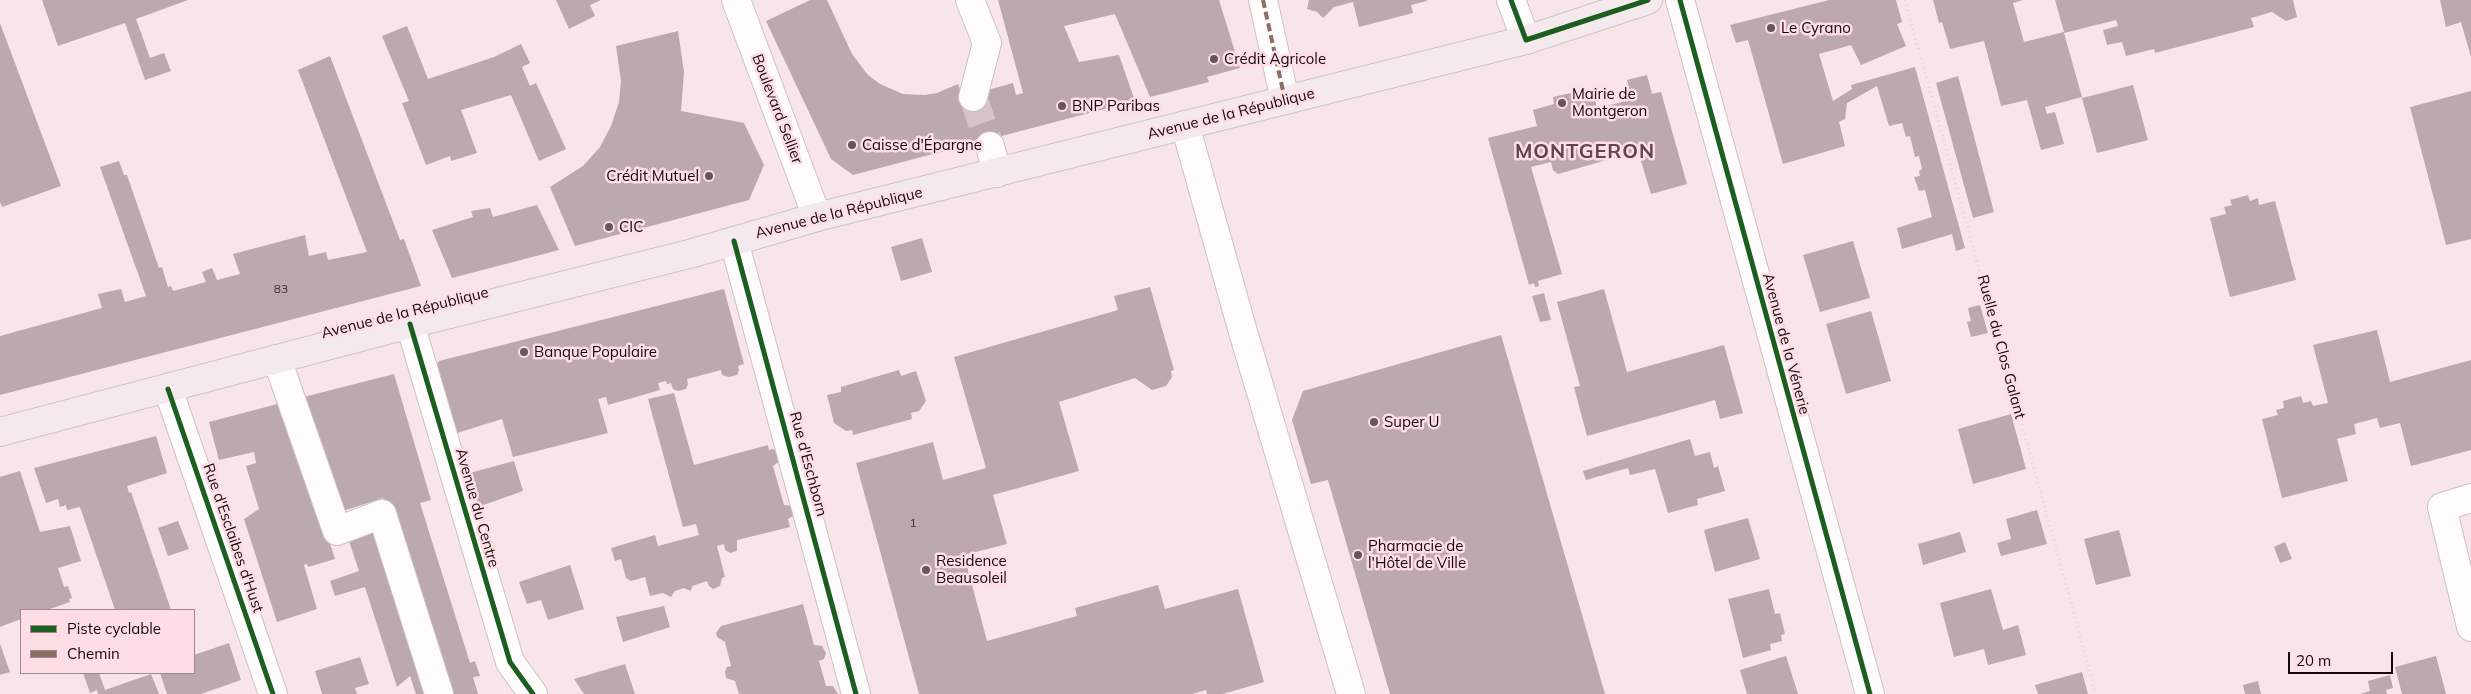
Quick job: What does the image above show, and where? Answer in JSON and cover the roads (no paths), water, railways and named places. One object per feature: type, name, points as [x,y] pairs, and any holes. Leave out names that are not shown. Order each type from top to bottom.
[{"type":"main road","name":"Avenue de la République","points":[[0,432],[168,390],[410,324],[693,253],[817,217],[1526,40],[1648,0]]},
{"type":"street","name":"Boulevard Sellier","points":[[736,0],[817,217]]},
{"type":"street","points":[[970,0],[987,43],[973,97]]},
{"type":"street","points":[[1263,0],[1285,100]]},
{"type":"street","points":[[1511,0],[1526,40]]},
{"type":"street","name":"Avenue de la Vénerie","points":[[1680,0],[1870,694]]},
{"type":"street","points":[[1185,125],[1243,332],[1351,694]]},
{"type":"street","points":[[990,146],[998,173]]},
{"type":"street","name":"Rue d'Eschborn","points":[[734,241],[856,694]]},
{"type":"street","name":"Avenue du Centre","points":[[410,324],[510,662],[533,694]]},
{"type":"street","points":[[277,359],[337,531],[382,514],[439,694]]},
{"type":"street","name":"Rue d'Esclaibes d'Hust","points":[[168,390],[273,694]]},
{"type":"street","points":[[2471,498],[2442,507],[2471,627]]},
{"type":"tunnel","points":[[973,97],[990,146]]},
{"type":"place","name":"Le Cyrano","points":[[1771,28]]},
{"type":"place","name":"Crédit Agricole","points":[[1214,59]]},
{"type":"place","name":"Mairie de Montgeron","points":[[1562,103]]},
{"type":"place","name":"BNP Paribas","points":[[1062,106]]},
{"type":"place","name":"Caisse d'Épargne","points":[[852,145]]},
{"type":"place","name":"Crédit Mutuel","points":[[709,176]]},
{"type":"place","name":"CIC","points":[[609,227]]},
{"type":"place","name":"Banque Populaire","points":[[524,352]]},
{"type":"place","name":"Super U","points":[[1374,422]]},
{"type":"place","name":"Pharmacie de l'Hôtel de Ville","points":[[1358,555]]},
{"type":"place","name":"Residence Beausoleil","points":[[926,570]]},
{"type":"district","name":"MONTGERON","points":[[1585,152]]}]
